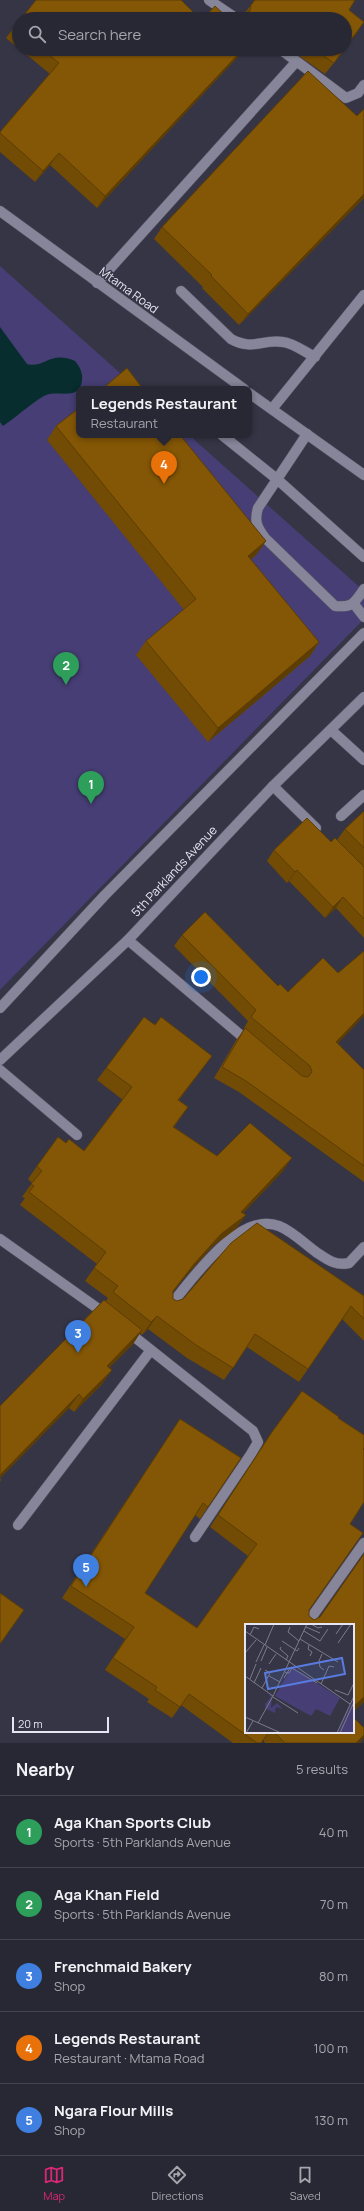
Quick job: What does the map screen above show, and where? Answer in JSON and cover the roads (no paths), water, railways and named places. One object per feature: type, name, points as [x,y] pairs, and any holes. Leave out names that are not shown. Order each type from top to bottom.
[{"type":"street","points":[[209,0],[227,12]]},
{"type":"street","points":[[289,56],[346,98],[358,93],[364,85]]},
{"type":"street","points":[[97,283],[296,62]]},
{"type":"street","name":"Mtama Road","points":[[0,211],[240,386]]},
{"type":"street","points":[[182,291],[231,339],[239,344],[246,346],[285,342],[315,357]]},
{"type":"street","points":[[272,409],[364,295]]},
{"type":"street","points":[[252,394],[364,475]]},
{"type":"street","points":[[307,434],[278,480],[258,508],[255,521],[265,538],[335,606],[346,607],[354,604],[364,589]]},
{"type":"street","points":[[226,438],[278,480],[364,557]]},
{"type":"street","points":[[354,604],[364,617]]},
{"type":"street","points":[[0,1008],[105,895],[364,633]]},
{"type":"street","name":"5th Parklands Avenue","points":[[0,1060],[128,940],[273,786],[332,730],[364,697]]},
{"type":"street","points":[[332,730],[364,760]]},
{"type":"street","points":[[273,786],[321,833]]},
{"type":"street","points":[[341,816],[364,795]]},
{"type":"street","points":[[128,940],[258,1049]]},
{"type":"street","points":[[0,1070],[77,1135]]},
{"type":"street","points":[[169,1307],[217,1252],[237,1234],[258,1224],[278,1225],[334,1264],[349,1263],[364,1247]]},
{"type":"street","points":[[0,1239],[93,1304],[253,1431],[258,1442],[252,1454],[195,1537]]},
{"type":"street","points":[[18,1525],[151,1350]]},
{"type":"street","points":[[307,1624],[364,1543]]},
{"type":"place","name":"Legends Restaurant","points":[[164,484]]},
{"type":"place","name":"Aga Khan Field","points":[[66,685]]},
{"type":"place","name":"Aga Khan Sports Club","points":[[91,804]]},
{"type":"place","name":"Frenchmaid Bakery","points":[[78,1353]]},
{"type":"place","name":"Ngara Flour Mills","points":[[86,1587]]}]
